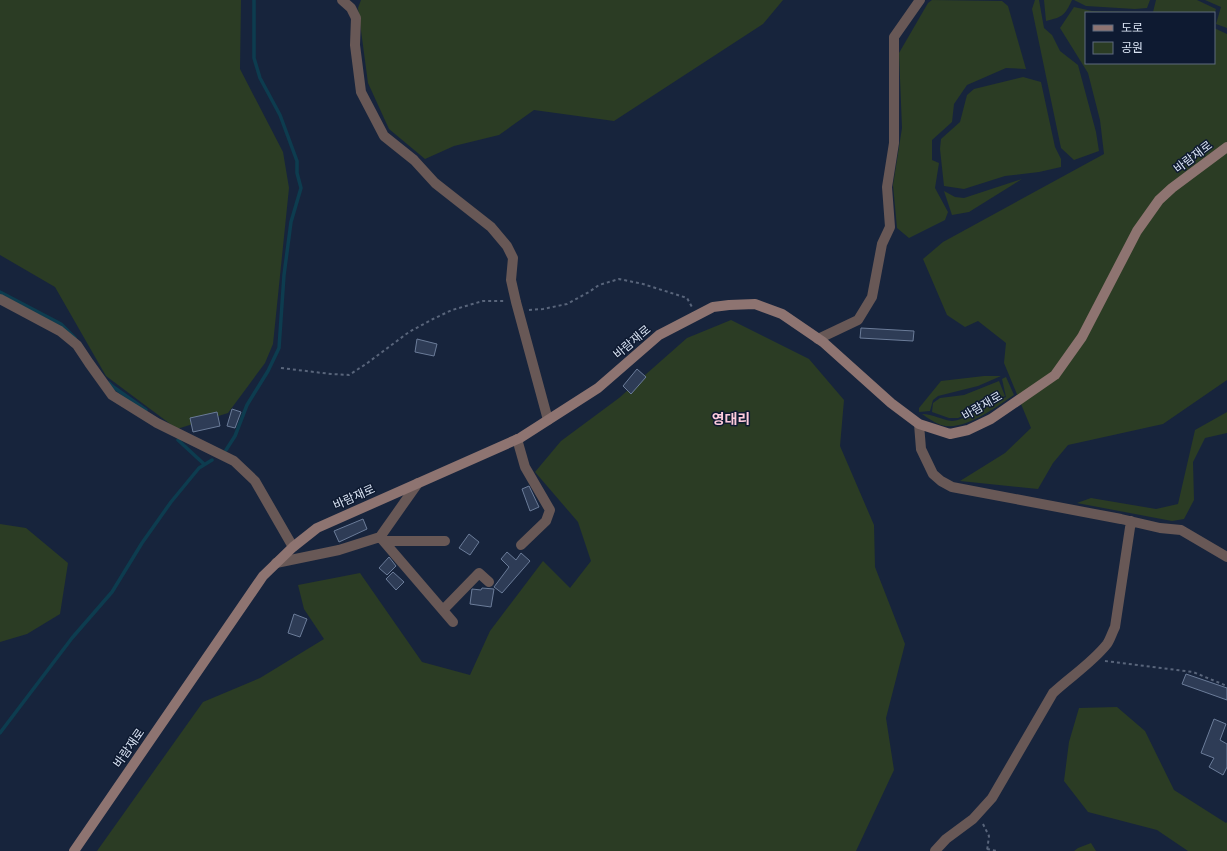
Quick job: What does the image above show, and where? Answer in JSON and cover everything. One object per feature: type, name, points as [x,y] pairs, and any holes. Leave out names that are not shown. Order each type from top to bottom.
[{"type":"street","points":[[342,0],[351,8],[356,18],[355,45],[361,92],[384,136],[414,160],[435,183],[491,226],[507,246],[513,258],[512,280],[517,306],[548,420]]},
{"type":"street","points":[[818,339],[858,320],[872,297],[882,244],[890,227],[887,187],[894,143],[894,37],[920,0]]},
{"type":"street","name":"바람재로","points":[[74,851],[263,576],[293,546],[317,528],[517,439],[598,388],[659,335],[713,307],[755,304],[782,314],[818,339],[891,403],[919,424],[950,434],[968,430],[991,419],[1055,375],[1082,337],[1137,231],[1159,200],[1172,188],[1227,148]]},
{"type":"street","points":[[0,299],[60,331],[77,345],[112,394],[157,423],[234,461],[255,481],[293,546]]},
{"type":"street","points":[[919,424],[921,449],[933,474],[941,481],[952,487],[1131,521],[1160,528],[1181,530],[1227,557]]},
{"type":"street","points":[[517,439],[525,467],[550,510],[546,521],[521,545]]},
{"type":"street","points":[[382,539],[418,483]]},
{"type":"street","points":[[935,851],[946,839],[973,820],[992,798],[1053,693],[1099,654],[1108,643],[1115,627],[1131,521]]},
{"type":"street","points":[[382,539],[453,622]]},
{"type":"street","points":[[276,563],[339,550],[382,539],[445,541]]},
{"type":"street","points":[[443,610],[479,573],[490,582]]},
{"type":"path","points":[[281,368],[349,375],[409,332],[452,310],[483,301],[543,309],[567,304],[589,292],[599,284],[619,279],[643,284],[687,298],[697,315]]},
{"type":"path","points":[[1092,660],[1193,672],[1227,686]]},
{"type":"path","points":[[978,814],[989,836],[987,850],[997,851]]},
{"type":"green space","points":[[0,0],[241,0],[240,69],[283,152],[289,188],[273,344],[265,363],[228,413],[177,429],[106,376],[55,287],[0,255]]},
{"type":"green space","points":[[361,0],[783,0],[763,24],[614,121],[534,110],[499,135],[454,146],[425,159],[389,129],[368,83],[358,8]]},
{"type":"green space","points":[[932,0],[1002,1],[1008,6],[1026,69],[1006,68],[967,85],[954,104],[952,122],[932,140],[932,160],[939,163],[935,188],[948,212],[945,220],[909,238],[897,228],[893,185],[902,128],[899,53],[928,3]]},
{"type":"green space","points":[[1035,0],[1039,0],[1044,28],[1052,35],[1060,51],[1078,65],[1096,132],[1099,151],[1074,160],[1061,148],[1032,9]]},
{"type":"green space","points":[[1044,0],[1072,0],[1063,15],[1046,21]]},
{"type":"green space","points":[[1074,0],[1150,0],[1147,8],[1135,9],[1086,6]]},
{"type":"green space","points":[[1156,0],[1197,0],[1216,9],[1215,12],[1153,12]]},
{"type":"green space","points":[[1205,0],[1227,0],[1227,28],[1216,24],[1221,7]]},
{"type":"green space","points":[[1074,7],[1092,11],[1153,12],[1085,12],[1085,64],[1215,64],[1215,28],[1227,34],[1227,380],[1163,424],[1068,445],[1053,463],[1038,489],[960,481],[1005,453],[1031,428],[1004,363],[1006,343],[978,321],[965,327],[947,315],[923,259],[943,242],[1104,154],[1100,120],[1088,73],[1060,28]]},
{"type":"green space","points":[[1023,77],[1041,82],[1055,147],[1061,159],[1061,167],[1039,172],[1005,176],[964,189],[944,186],[940,149],[941,139],[960,122],[967,95],[974,89]]},
{"type":"green space","points":[[1022,179],[969,212],[952,215],[944,191],[955,197],[964,198]]},
{"type":"green space","points":[[731,320],[809,359],[844,400],[840,446],[874,525],[875,567],[905,644],[886,718],[894,770],[856,851],[97,851],[203,702],[260,678],[324,639],[304,609],[298,585],[360,573],[422,662],[470,675],[490,631],[543,561],[570,588],[591,561],[578,522],[535,472],[561,441],[619,398],[687,338]]},
{"type":"green space","points":[[984,376],[1001,376],[978,386],[938,396],[933,400],[930,411],[919,412],[919,408],[941,381]]},
{"type":"green space","points":[[1006,377],[1014,395],[989,412],[969,422],[960,425],[941,425],[922,414],[952,421],[971,415],[1006,397],[1002,379]]},
{"type":"green space","points":[[999,381],[1005,396],[958,418],[949,418],[932,412],[933,403],[940,398],[964,395]]},
{"type":"green space","points":[[1227,412],[1227,433],[1205,438],[1193,462],[1194,500],[1184,519],[1172,521],[1077,503],[1091,498],[1156,509],[1178,504],[1195,430]]},
{"type":"green space","points":[[0,524],[26,528],[68,563],[60,614],[27,634],[0,642]]},
{"type":"green space","points":[[1117,707],[1145,731],[1174,790],[1226,823],[1227,822],[1227,851],[1188,851],[1157,830],[1088,812],[1064,781],[1069,742],[1079,708]]},
{"type":"green space","points":[[1091,843],[1096,851],[1074,851],[1078,848]]},
{"type":"building","points":[[861,328],[914,331],[913,341],[860,338]]},
{"type":"building","points":[[417,339],[437,344],[434,356],[415,352]]},
{"type":"building","points":[[637,369],[646,377],[631,394],[623,386]]},
{"type":"building","points":[[232,409],[241,412],[235,428],[227,426]]},
{"type":"building","points":[[217,412],[220,426],[193,432],[190,418]]},
{"type":"building","points":[[529,486],[539,507],[530,511],[522,489]]},
{"type":"building","points":[[363,519],[367,529],[339,542],[334,531]]},
{"type":"building","points":[[469,534],[479,542],[470,555],[459,548]]},
{"type":"building","points":[[507,552],[516,560],[521,553],[530,561],[502,593],[494,587],[509,567],[501,559]]},
{"type":"building","points":[[389,557],[396,566],[387,575],[379,568]]},
{"type":"building","points":[[393,572],[404,582],[396,590],[386,579]]},
{"type":"building","points":[[482,588],[494,589],[491,607],[470,604],[472,589],[481,590]]},
{"type":"building","points":[[294,614],[307,619],[300,637],[288,633]]},
{"type":"building","points":[[1186,674],[1227,688],[1227,700],[1182,684]]},
{"type":"building","points":[[1214,719],[1226,724],[1220,740],[1227,744],[1227,767],[1223,775],[1209,767],[1214,758],[1201,753]]},
{"type":"waterway","points":[[226,450],[235,436],[247,405],[268,371],[279,348],[284,275],[291,222],[301,188],[297,173],[297,161],[280,115],[260,78],[254,58],[254,0]]},
{"type":"waterway","points":[[0,292],[61,324],[75,338]]},
{"type":"waterway","points":[[109,383],[146,410]]},
{"type":"waterway","points":[[178,440],[204,464]]},
{"type":"waterway","points":[[0,733],[72,638],[112,592],[142,543],[171,502],[199,468],[212,460]]},
{"type":"district","name":"영대리","points":[[731,419]]}]
